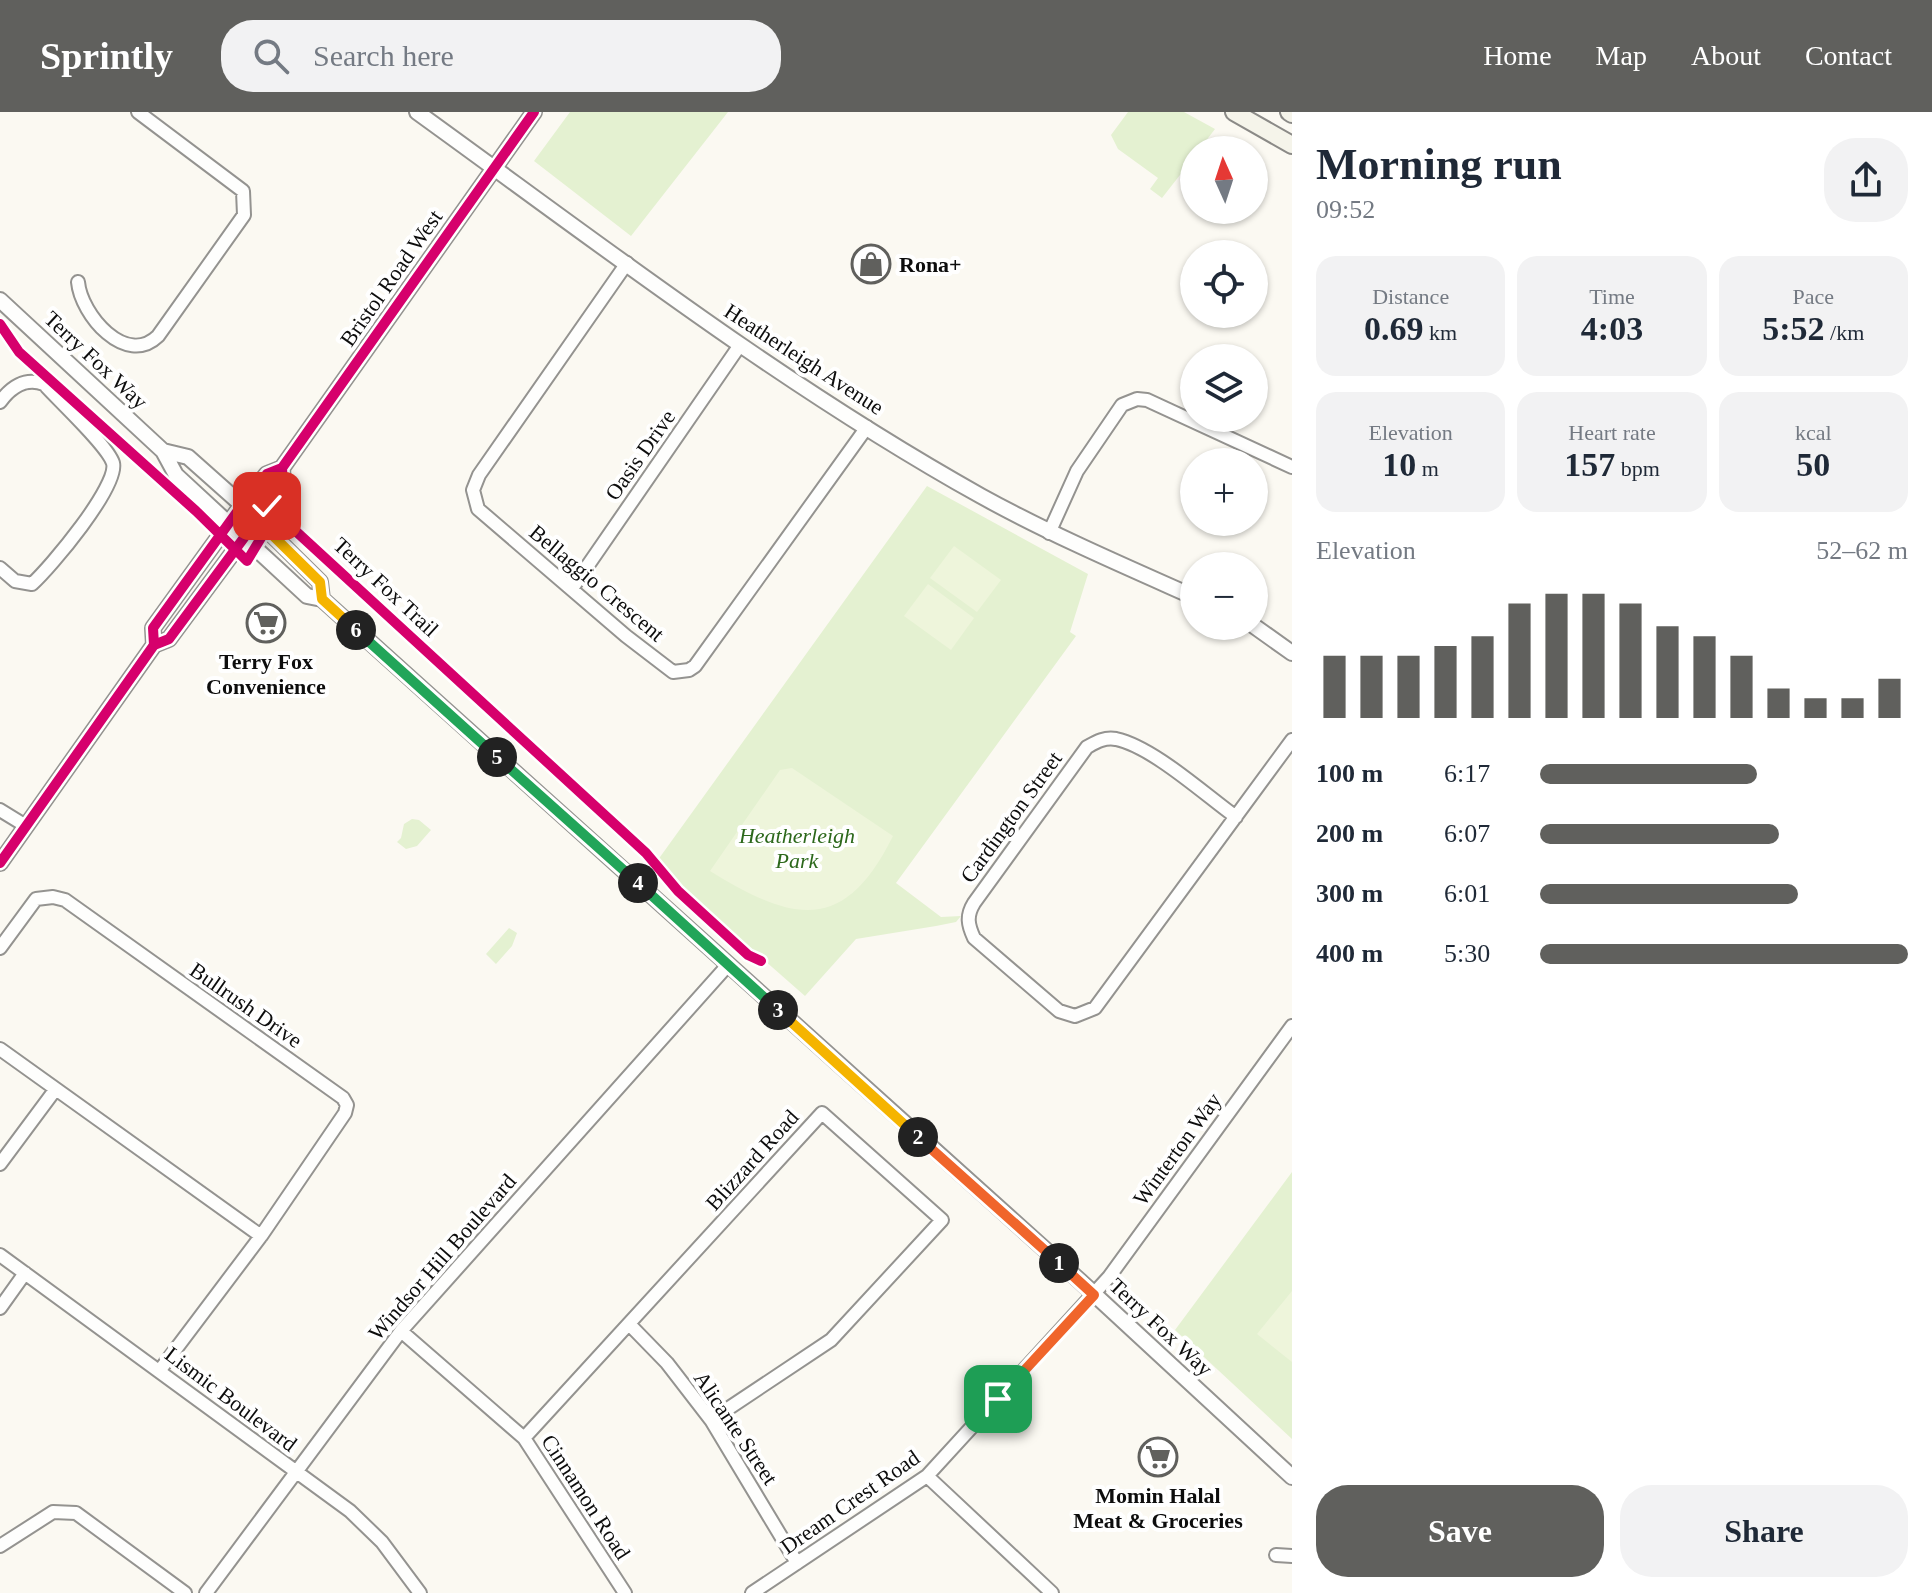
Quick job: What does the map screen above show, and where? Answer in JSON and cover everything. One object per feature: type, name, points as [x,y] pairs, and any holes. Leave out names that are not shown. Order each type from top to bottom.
[{"type":"main road","points":[[1234,112],[1292,145]]},
{"type":"street","points":[[78,282],[91,314],[120,343],[132,347],[149,344],[158,336],[244,215],[246,195],[243,191],[138,112]]},
{"type":"street","name":"Heatherleigh Avenue","points":[[417,112],[740,345],[867,427],[1049,533],[1180,591]]},
{"type":"street","name":"Bristol Road West","points":[[154,645],[153,628],[242,505],[267,474],[282,468],[534,112]]},
{"type":"street","name":"Bellaggio Crescent","points":[[627,263],[479,475],[473,490],[478,509],[673,672],[689,670],[703,656],[867,427]]},
{"type":"street","name":"Terry Fox Way","points":[[0,300],[163,451],[176,475],[307,596],[322,599],[1292,1477]]},
{"type":"street","name":"Oasis Drive","points":[[573,587],[740,345]]},
{"type":"street","points":[[0,402],[20,383],[33,381],[44,384],[102,447],[114,469],[108,489],[48,570],[32,584],[15,581],[0,568]]},
{"type":"street","points":[[1049,533],[1077,471],[1122,405],[1137,399],[1147,400],[1292,467]]},
{"type":"street","name":"Terry Fox Way","points":[[163,451],[188,457],[242,505],[320,582],[322,599]]},
{"type":"street","name":"Bristol Road West","points":[[0,863],[154,645],[169,639],[283,485],[282,468]]},
{"type":"street","points":[[1268,636],[1292,653]]},
{"type":"street","name":"Cardington Street","points":[[1236,817],[1150,754],[1115,739],[1098,740],[1087,747],[974,903],[969,912],[969,928],[974,938],[1059,1011],[1075,1016],[1095,1008],[1236,817],[1292,740]]},
{"type":"street","points":[[0,810],[26,826]]},
{"type":"street","name":"Bullrush Drive","points":[[0,948],[36,899],[53,897],[65,900],[343,1098],[347,1105],[345,1113],[261,1236],[160,1370]]},
{"type":"street","name":"Windsor Hill Boulevard","points":[[206,1593],[401,1331],[728,965]]},
{"type":"street","name":"Winterton Way","points":[[1094,1295],[1292,1026]]},
{"type":"street","points":[[0,1049],[261,1236]]},
{"type":"street","points":[[0,1164],[55,1090]]},
{"type":"street","name":"Blizzard Road","points":[[524,1438],[822,1113],[942,1220],[831,1340],[711,1420]]},
{"type":"street","name":"Lismic Boulevard","points":[[0,1255],[366,1523],[420,1593]]},
{"type":"street","points":[[0,1308],[25,1273]]},
{"type":"street","name":"Dream Crest Road","points":[[752,1593],[927,1476],[1094,1295]]},
{"type":"street","name":"Alicante Street","points":[[629,1324],[667,1363],[711,1420],[797,1563]]},
{"type":"street","name":"Cinnamon Road","points":[[401,1331],[524,1438],[625,1593]]},
{"type":"street","points":[[927,1476],[1052,1593]]},
{"type":"street","points":[[0,1546],[53,1512],[76,1513],[185,1593]]},
{"type":"street","points":[[1276,1555],[1292,1556]]},
{"type":"green space","points":[[570,112],[728,112],[631,236],[534,161]]},
{"type":"green space","points":[[1128,112],[1184,112],[1215,129],[1210,136],[1180,136],[1180,175],[1162,198],[1150,189],[1158,178],[1118,149],[1111,135]]},
{"type":"green space","name":"Heatherleigh Park","points":[[927,486],[1088,574],[1070,632],[1076,636],[896,883],[941,917],[961,916],[956,922],[856,939],[805,996],[655,864]]},
{"type":"green space","points":[[954,546],[1001,580],[977,612],[930,578]]},
{"type":"green space","points":[[928,584],[974,618],[951,650],[904,616]]},
{"type":"green space","points":[[792,768],[893,836],[874,868],[855,890],[835,904],[814,910],[767,901],[710,871],[780,770]]},
{"type":"green space","points":[[412,819],[419,820],[431,830],[417,846],[406,849],[397,842],[404,824]]},
{"type":"green space","points":[[509,928],[517,933],[512,946],[496,964],[486,954]]},
{"type":"green space","points":[[1292,1172],[1292,1439],[1175,1330]]},
{"type":"green space","points":[[1292,1291],[1292,1362],[1257,1334]]},
{"type":"cycle path","points":[[154,645],[153,628],[242,505],[267,474],[282,468],[534,112]]},
{"type":"cycle path","name":"Terry Fox Trail","points":[[0,324],[19,352],[247,561],[276,513],[646,853],[678,891],[748,955],[761,961]]},
{"type":"cycle path","points":[[0,863],[154,645],[169,639],[283,485],[282,468]]},
{"type":"place","name":"Rona+","points":[[871,264]]},
{"type":"place","name":"Terry Fox Convenience","points":[[266,623]]},
{"type":"place","name":"Momin Halal Meat & Groceries","points":[[1158,1457]]},
{"type":"route","points":[[267,506],[257,520],[320,582],[322,599],[1094,1295],[998,1399]]}]
